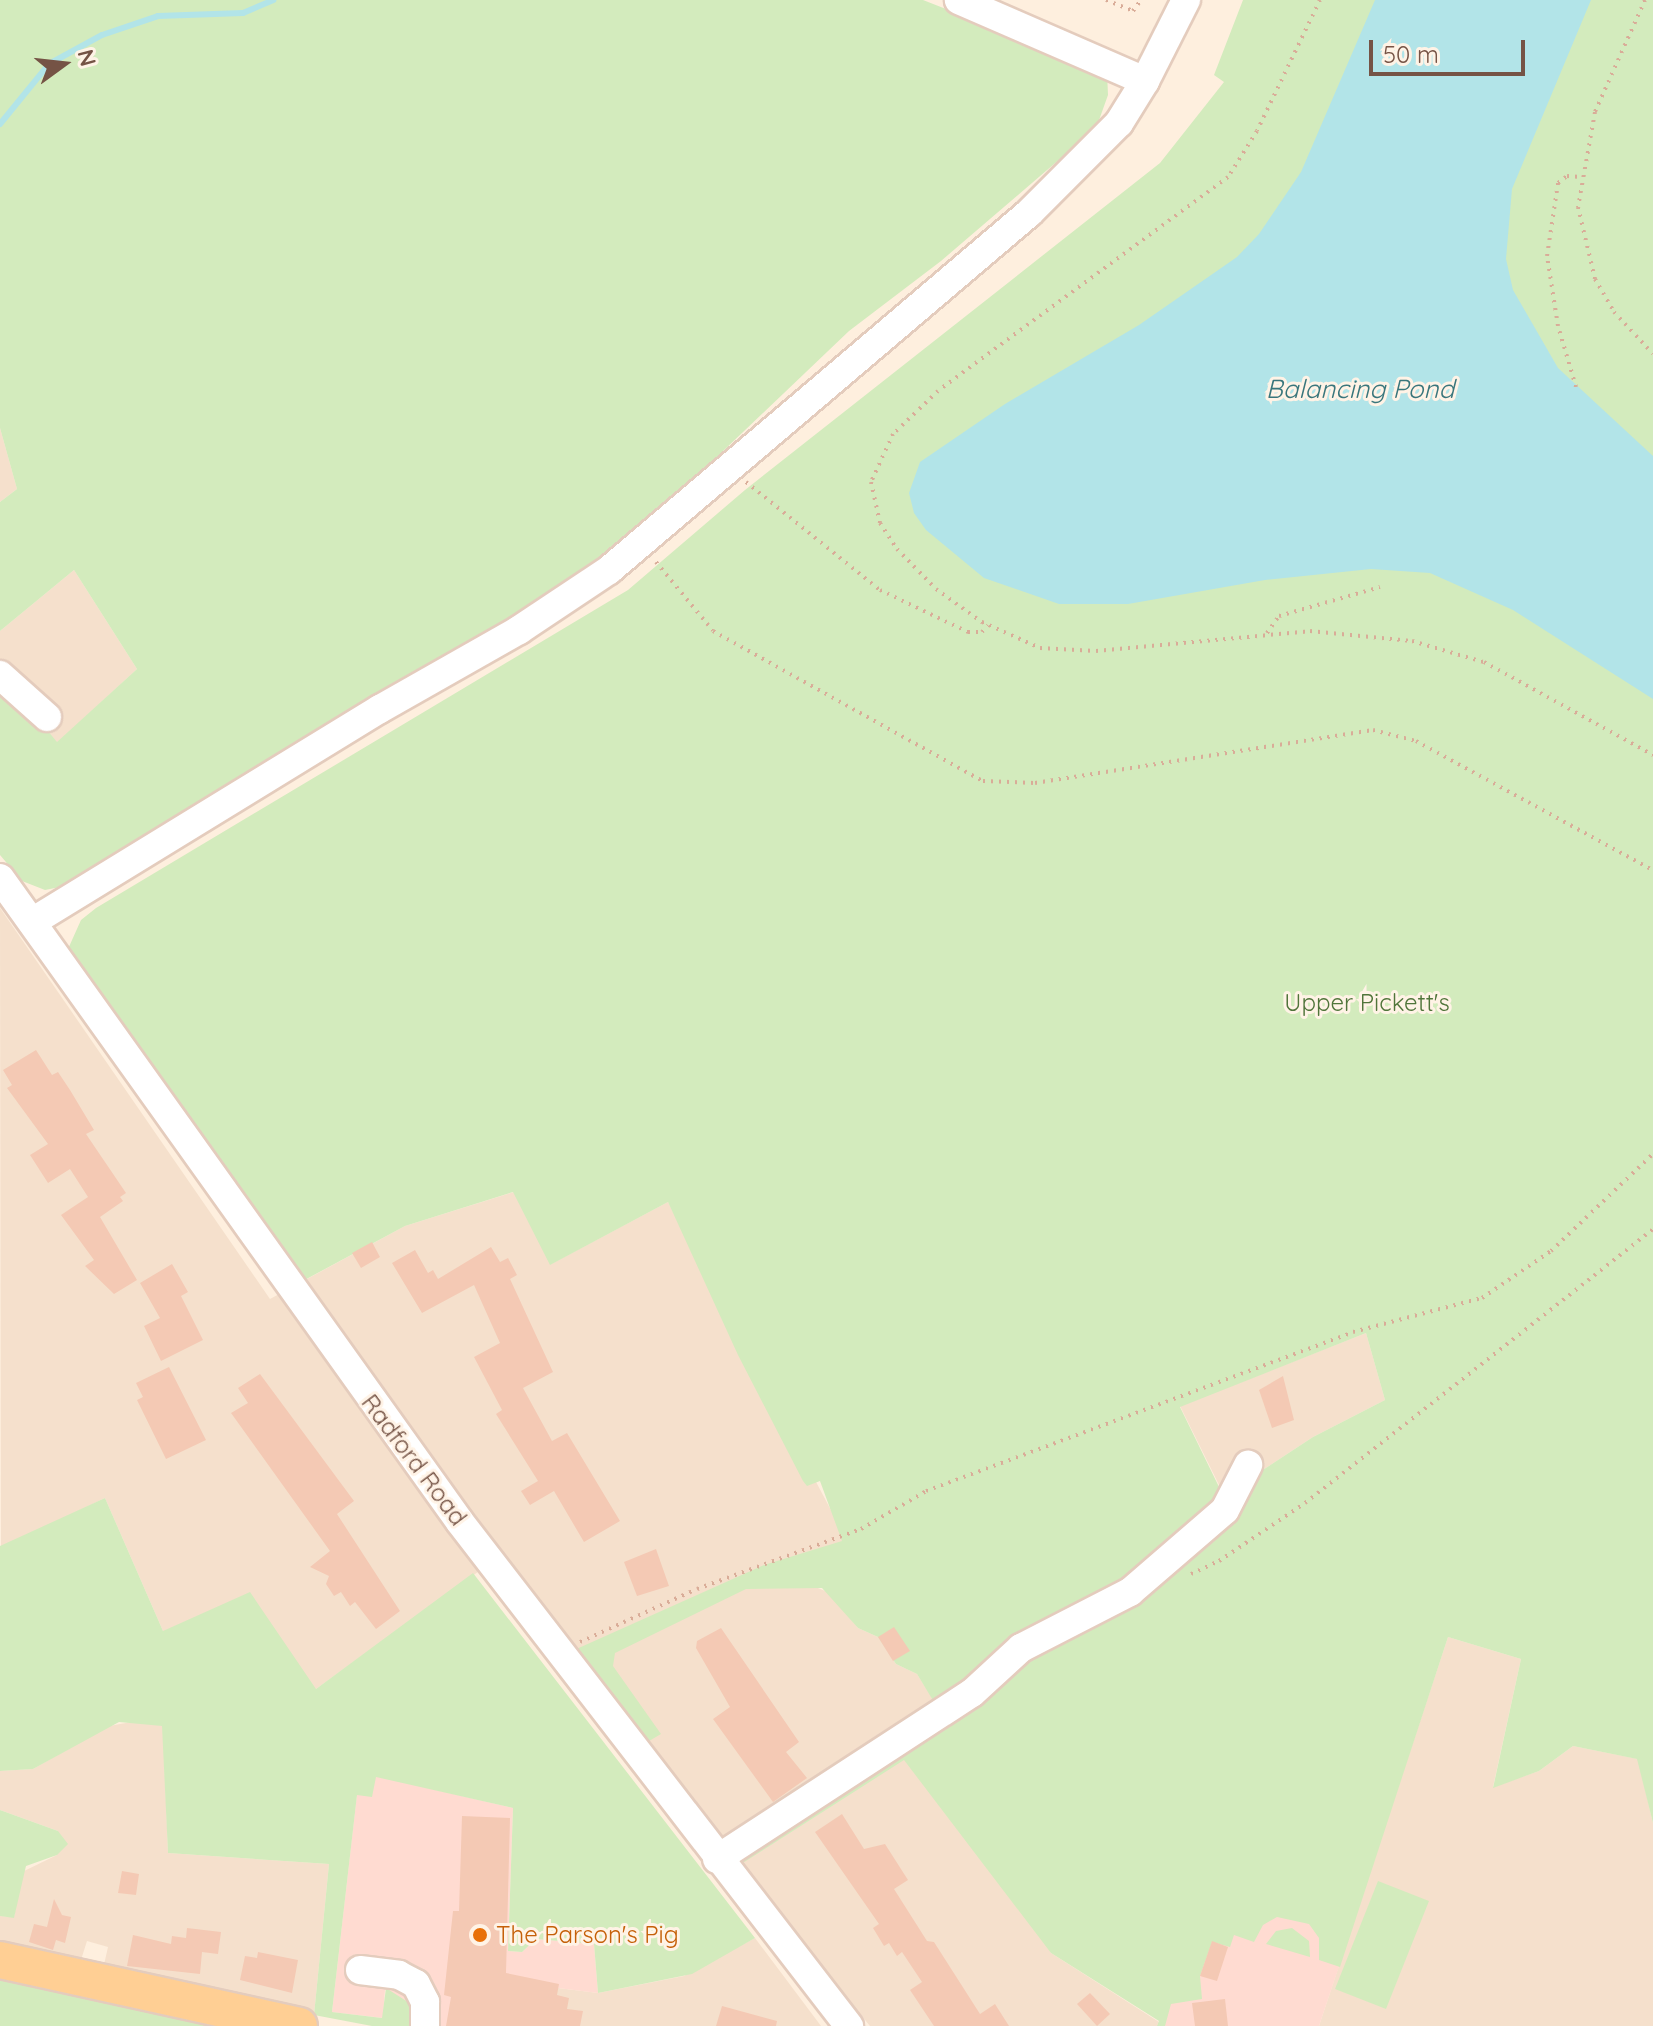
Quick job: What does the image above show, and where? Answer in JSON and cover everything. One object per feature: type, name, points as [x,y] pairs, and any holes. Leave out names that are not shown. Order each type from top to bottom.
[{"type":"main road","points":[[0,1960],[200,2016],[278,2024]]},
{"type":"street","points":[[959,0],[1145,81]]},
{"type":"street","points":[[32,922],[380,709],[519,630],[643,544],[1029,213],[1119,123],[1145,81],[1186,0]]},
{"type":"street","points":[[0,675],[47,717]]},
{"type":"street","name":"Radford Road","points":[[0,878],[309,1316],[717,1859],[849,2026]]},
{"type":"street","points":[[717,1859],[972,1693],[1021,1648],[1130,1592],[1221,1514],[1239,1489],[1248,1465]]},
{"type":"street","points":[[360,1970],[399,1975],[416,1984],[425,2002],[425,2026]]},
{"type":"path","points":[[1106,0],[1130,11],[1141,0]]},
{"type":"path","points":[[1320,0],[1250,146],[1228,177],[938,391],[902,424],[878,458],[872,497],[897,549],[936,589],[988,625],[1026,644],[1072,653],[1267,633],[1364,634],[1458,652],[1519,678],[1653,755]]},
{"type":"path","points":[[1645,0],[1595,112],[1581,177],[1580,229],[1595,279],[1614,312],[1653,354]]},
{"type":"path","points":[[1576,387],[1558,326],[1547,256],[1558,183],[1567,176],[1581,177]]},
{"type":"path","points":[[729,470],[880,590],[968,632],[982,632],[988,625]]},
{"type":"path","points":[[643,544],[713,631],[983,781],[1035,783],[1373,730],[1416,741],[1653,870]]},
{"type":"path","points":[[1267,633],[1279,616],[1380,587]]},
{"type":"path","points":[[560,1651],[697,1589],[861,1529],[926,1491],[1353,1332],[1482,1298],[1551,1251],[1653,1154]]},
{"type":"path","points":[[1178,1579],[1219,1561],[1305,1503],[1653,1229]]},
{"type":"shaded area","points":[[0,428],[17,489],[0,502]]},
{"type":"shaded area","points":[[74,570],[137,669],[57,743],[28,707],[0,687],[0,631]]},
{"type":"shaded area","points":[[0,908],[270,1299],[405,1226],[514,1192],[551,1264],[668,1202],[842,1531],[842,1541],[810,1585],[828,1592],[858,1628],[878,1637],[896,1664],[917,1674],[944,1717],[1051,1953],[1159,2022],[1157,2026],[870,2026],[738,1866],[500,1556],[316,1689],[163,1631],[105,1498],[1,1548]]},
{"type":"shaded area","points":[[1366,1333],[1385,1400],[1313,1437],[1252,1477],[1221,1489],[1180,1406]]},
{"type":"shaded area","points":[[1448,1637],[1521,1659],[1493,1787],[1539,1771],[1573,1746],[1638,1759],[1653,1823],[1653,2026],[1319,2026]]},
{"type":"shaded area","points":[[137,1721],[163,1726],[168,1853],[329,1864],[314,2015],[103,1969],[108,1947],[87,1941],[80,1963],[32,1953],[22,1944],[0,1944],[0,1916],[14,1917],[22,1872],[57,1855],[58,1831],[0,1810],[0,1771],[33,1769],[109,1726]]},
{"type":"shaded area","points":[[376,1776],[513,1808],[508,1951],[522,1952],[536,1939],[594,1944],[598,1993],[558,1988],[543,2026],[413,2026],[385,1989],[383,2018],[332,2012],[357,1794]]},
{"type":"shaded area","points":[[1367,1883],[1319,2026],[1157,2026],[1206,1915]]},
{"type":"shaded area","points":[[755,1938],[821,2026],[543,2026],[558,1988],[598,1993],[684,1976]]},
{"type":"green space","points":[[0,0],[923,0],[1107,72],[1108,95],[1098,123],[1075,146],[941,261],[849,331],[635,535],[593,567],[65,886],[45,890],[22,881],[0,855],[0,687],[28,707],[57,742],[137,669],[74,570],[0,631],[0,502],[17,489],[0,428]]},
{"type":"green space","name":"Upper Pickett's","points":[[1243,0],[1653,0],[1653,1823],[1637,1759],[1573,1746],[1539,1771],[1493,1788],[1521,1659],[1448,1637],[1340,1967],[1319,1960],[1319,1938],[1309,1924],[1277,1917],[1263,1925],[1254,1942],[1234,1935],[1230,1947],[1212,1942],[1200,1976],[1202,1999],[1171,2004],[1165,2026],[1157,2026],[1159,2021],[1051,1953],[904,1760],[738,1866],[730,1856],[943,1717],[917,1674],[896,1664],[878,1637],[858,1628],[822,1588],[746,1589],[615,1653],[613,1666],[661,1734],[644,1744],[572,1651],[764,1565],[842,1541],[820,1481],[807,1486],[803,1481],[738,1355],[668,1202],[550,1265],[513,1192],[405,1226],[299,1283],[68,949],[81,920],[96,908],[628,590],[745,490],[1160,163],[1224,82],[1214,75]],"holes":[[[1366,1333],[1385,1400],[1313,1437],[1252,1477],[1220,1489],[1180,1407]]]},
{"type":"green space","points":[[105,1498],[163,1631],[250,1592],[316,1689],[473,1573],[755,1938],[692,1974],[598,1993],[594,1944],[536,1939],[522,1952],[508,1951],[513,1808],[376,1777],[372,1797],[357,1795],[332,2012],[382,2018],[386,1988],[411,2004],[413,2026],[372,2026],[314,2015],[329,1864],[168,1853],[162,1726],[119,1722],[33,1769],[0,1771],[0,1546]]},
{"type":"green space","points":[[0,1810],[58,1831],[68,1844],[57,1855],[26,1866],[14,1918],[0,1916]]},
{"type":"green space","points":[[1378,1881],[1429,1901],[1386,2009],[1335,1989]]},
{"type":"green space","points":[[1292,1928],[1309,1941],[1310,1957],[1266,1944],[1276,1931]]},
{"type":"green space","points":[[0,1975],[164,2016],[217,2026],[0,2026]]},
{"type":"water","name":"Balancing Pond","points":[[1375,0],[1591,0],[1512,189],[1506,259],[1513,290],[1558,368],[1653,456],[1653,699],[1513,610],[1430,573],[1371,569],[1265,580],[1128,604],[1059,604],[984,578],[926,530],[914,513],[909,493],[920,462],[1005,404],[1139,325],[1237,257],[1259,234],[1301,172]]},
{"type":"building","points":[[36,1050],[52,1075],[58,1072],[70,1090],[94,1130],[86,1134],[126,1193],[120,1197],[123,1201],[100,1217],[137,1280],[114,1294],[85,1266],[94,1260],[61,1215],[88,1197],[70,1169],[48,1183],[30,1155],[48,1144],[7,1088],[12,1085],[3,1070]]},
{"type":"building","points":[[372,1242],[380,1257],[361,1268],[352,1253]]},
{"type":"building","points":[[491,1247],[500,1262],[508,1258],[517,1275],[510,1279],[553,1372],[523,1388],[552,1441],[567,1433],[620,1521],[584,1542],[554,1491],[530,1505],[521,1491],[538,1481],[496,1414],[502,1410],[474,1357],[500,1343],[474,1285],[422,1313],[392,1263],[415,1250],[428,1273],[433,1270],[438,1279]]},
{"type":"building","points":[[172,1264],[188,1292],[181,1296],[203,1340],[161,1361],[144,1326],[160,1318],[140,1283]]},
{"type":"building","points":[[169,1367],[206,1440],[166,1459],[137,1400],[143,1397],[136,1383]]},
{"type":"building","points":[[260,1374],[354,1501],[337,1514],[400,1611],[376,1629],[355,1602],[350,1606],[341,1592],[334,1596],[326,1584],[329,1576],[310,1567],[330,1551],[231,1413],[248,1403],[238,1388]]},
{"type":"building","points":[[1283,1376],[1294,1420],[1272,1428],[1259,1390]]},
{"type":"building","points":[[656,1549],[669,1586],[637,1596],[624,1562]]},
{"type":"building","points":[[894,1627],[910,1651],[893,1661],[878,1637]]},
{"type":"building","points":[[721,1628],[799,1742],[786,1752],[807,1778],[773,1802],[713,1719],[730,1707],[696,1648],[697,1641]]},
{"type":"building","points":[[842,1814],[864,1849],[885,1844],[908,1880],[894,1889],[927,1941],[934,1942],[980,2014],[995,2004],[1009,2026],[934,2026],[910,1990],[922,1982],[902,1952],[897,1956],[889,1943],[884,1946],[873,1928],[879,1924],[815,1832]]},
{"type":"building","name":"The Parson's Pig","points":[[462,1816],[510,1818],[506,1973],[559,1984],[557,1995],[569,1998],[567,2009],[583,2011],[580,2026],[446,2026],[451,1997],[444,1995],[453,1911],[459,1911]]},
{"type":"building","points":[[122,1871],[139,1874],[136,1895],[118,1893]]},
{"type":"building","points":[[54,1899],[62,1915],[71,1917],[65,1943],[56,1940],[53,1950],[29,1942],[34,1924],[47,1927]]},
{"type":"building","points":[[187,1928],[221,1932],[218,1954],[202,1952],[200,1974],[127,1966],[133,1935],[171,1944],[172,1936],[186,1938]]},
{"type":"building","points":[[1212,1941],[1228,1947],[1217,1981],[1200,1976]]},
{"type":"building","points":[[258,1952],[298,1960],[292,1993],[240,1980],[245,1956],[257,1958]]},
{"type":"building","points":[[1090,1993],[1110,2014],[1097,2026],[1077,2004]]},
{"type":"building","points":[[1225,1999],[1228,2026],[1195,2026],[1192,2003]]},
{"type":"building","points":[[722,2006],[777,2021],[776,2026],[716,2026]]},
{"type":"waterway","points":[[0,124],[49,64],[102,35],[158,16],[243,13],[273,0]]},
{"type":"place","name":"The Parson's Pig","points":[[480,1935]]}]
